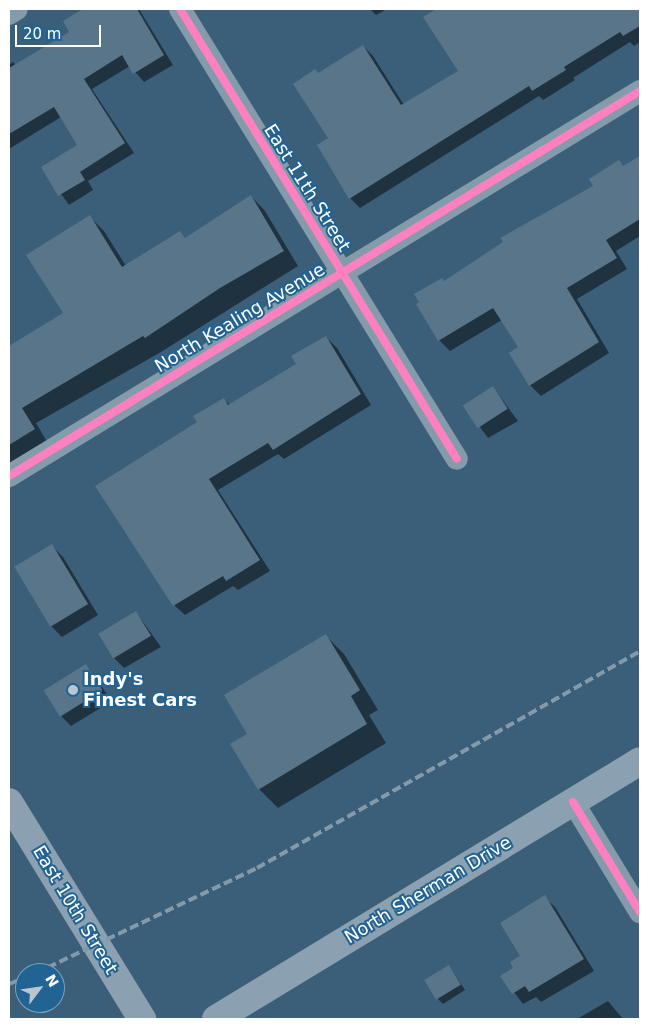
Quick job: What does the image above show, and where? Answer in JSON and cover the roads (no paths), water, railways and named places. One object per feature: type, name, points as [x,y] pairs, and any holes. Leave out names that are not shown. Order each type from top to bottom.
[{"type":"main road","name":"North Sherman Drive","points":[[216,1019],[640,761]]},
{"type":"main road","name":"East 10th Street","points":[[9,802],[142,1019]]},
{"type":"street","points":[[9,14],[17,9]]},
{"type":"street","name":"East 11th Street","points":[[180,9],[457,459]]},
{"type":"street","name":"North Kealing Avenue","points":[[9,476],[640,91]]},
{"type":"street","points":[[573,802],[640,912]]},
{"type":"railway","points":[[57,963],[257,868],[640,651]]},
{"type":"railway","points":[[9,984],[15,982]]},
{"type":"place","name":"Indy's Finest Cars","points":[[73,690]]}]
